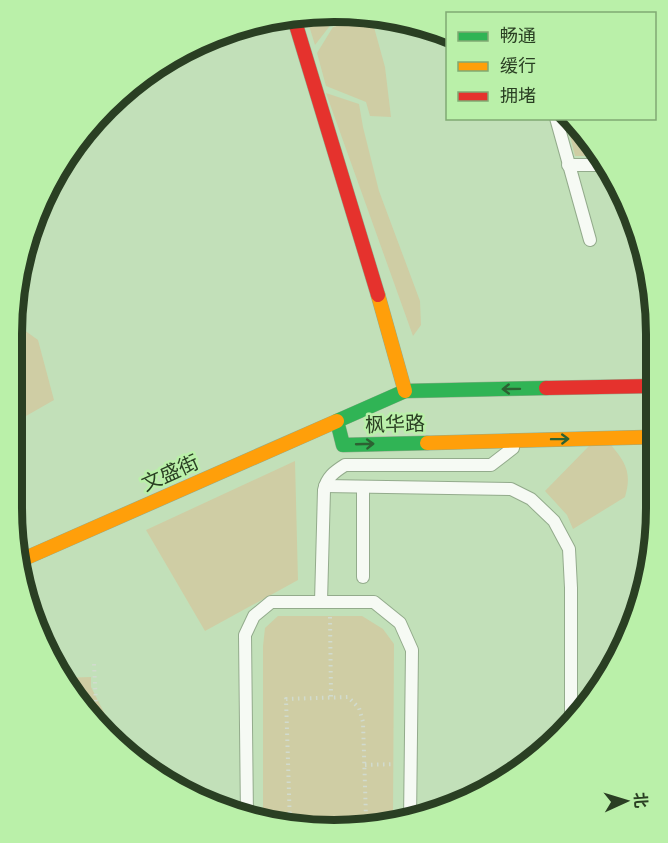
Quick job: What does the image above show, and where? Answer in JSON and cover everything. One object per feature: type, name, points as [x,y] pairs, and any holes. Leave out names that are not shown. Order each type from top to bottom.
[{"type":"street","points":[[296,25],[370,267],[405,391]]},
{"type":"street","name":"枫华路","points":[[646,386],[405,391],[337,421],[343,445],[646,437]]},
{"type":"street","name":"文盛街","points":[[26,558],[337,421]]},
{"type":"lane","points":[[557,120],[590,240]]},
{"type":"lane","points":[[568,165],[596,165]]},
{"type":"lane","points":[[325,602],[325,486],[334,472],[345,465],[491,465],[523,440]]},
{"type":"lane","points":[[325,486],[511,489],[531,499],[554,521],[569,549],[572,588],[571,710]]},
{"type":"lane","points":[[363,487],[363,577]]},
{"type":"lane","points":[[247,808],[245,635],[254,616],[271,602],[374,602],[400,623],[412,650],[410,811]]},
{"type":"path","points":[[325,602],[331,698]]},
{"type":"path","points":[[94,664],[96,710]]},
{"type":"path","points":[[290,818],[286,699],[348,697],[359,708],[363,722],[365,819]]},
{"type":"path","points":[[365,765],[411,764]]},
{"type":"shaded area","points":[[334,22],[332,23],[315,45],[308,24]]},
{"type":"shaded area","points":[[346,23],[373,25],[385,67],[391,117],[370,116],[366,102],[326,86],[317,53],[333,27]]},
{"type":"shaded area","points":[[326,93],[359,104],[379,191],[420,301],[421,325],[413,336]]},
{"type":"shaded area","points":[[568,129],[589,156],[575,156]]},
{"type":"shaded area","points":[[22,329],[38,340],[54,400],[22,418]]},
{"type":"shaded area","points":[[611,445],[620,457],[628,475],[625,497],[573,529],[567,515],[545,491],[589,446]]},
{"type":"shaded area","points":[[295,461],[298,580],[205,631],[146,530]]},
{"type":"shaded area","points":[[278,616],[362,616],[383,629],[394,644],[393,815],[354,820],[314,820],[263,812],[263,646],[265,628]]},
{"type":"shaded area","points":[[91,677],[91,687],[109,724],[87,699],[72,678]]},
{"type":"traffic: fast","points":[[427,443],[343,445],[337,421],[405,391],[546,388]]},
{"type":"traffic: slow","points":[[378,295],[405,391]]},
{"type":"traffic: slow","points":[[26,558],[337,421]]},
{"type":"traffic: slow","points":[[427,443],[646,437]]},
{"type":"traffic: jam","points":[[296,25],[378,295]]},
{"type":"traffic: jam","points":[[546,388],[646,386]]}]
